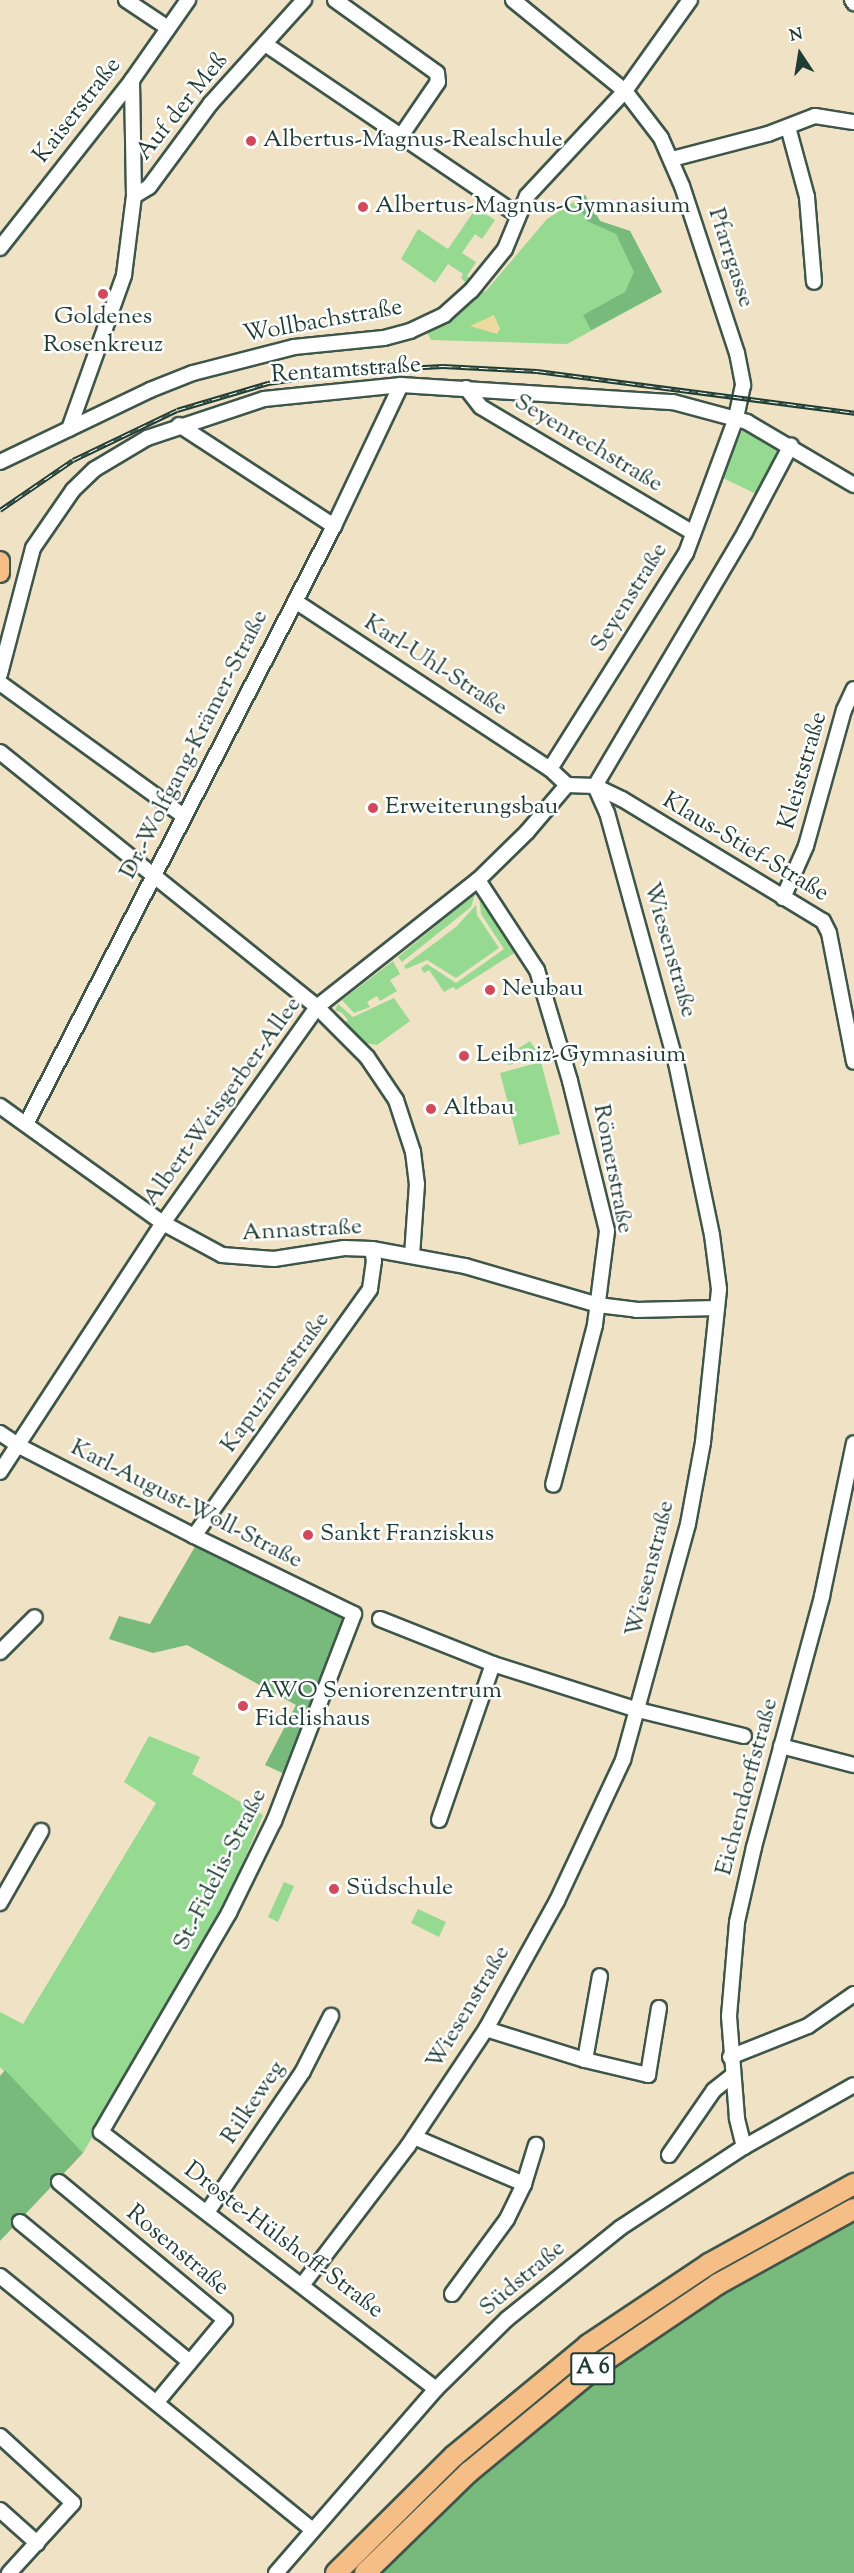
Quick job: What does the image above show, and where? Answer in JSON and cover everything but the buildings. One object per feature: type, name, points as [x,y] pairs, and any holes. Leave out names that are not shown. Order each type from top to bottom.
[{"type":"highway","name":"A 6","points":[[336,2573],[454,2456],[588,2345],[749,2240],[854,2184]]},
{"type":"highway","name":"A 6","points":[[365,2573],[469,2472],[601,2363],[727,2279],[854,2209]]},
{"type":"main road","points":[[0,561],[0,573]]},
{"type":"street","points":[[126,0],[168,28]]},
{"type":"street","name":"Kaiserstraße","points":[[0,248],[132,80],[188,0]]},
{"type":"street","name":"Auf der Meß","points":[[134,196],[149,187],[211,103],[304,0]]},
{"type":"street","points":[[334,0],[437,74],[438,82],[401,136]]},
{"type":"street","name":"Pfarrgasse","points":[[513,0],[625,91],[652,124],[672,159],[737,353],[742,385],[736,418]]},
{"type":"street","name":"Wollbachstraße","points":[[0,462],[150,390],[226,363],[294,347],[384,338],[427,324],[456,305],[493,265],[510,238],[516,214],[527,196],[625,91],[690,0]]},
{"type":"street","points":[[265,44],[516,214]]},
{"type":"street","points":[[69,429],[124,275],[134,196],[132,80]]},
{"type":"street","points":[[672,159],[788,127],[815,116],[854,122]]},
{"type":"street","points":[[788,127],[807,197],[814,282]]},
{"type":"street","name":"Rentamtstraße","points":[[0,675],[25,571],[38,540],[58,508],[95,469],[120,452],[179,425],[264,399],[401,385],[630,397],[673,402],[736,418],[791,445],[854,485]]},
{"type":"street","name":"Dr.-Wolfgang-Krämer-Straße","points":[[26,1124],[334,526],[401,385]]},
{"type":"street","name":"Seyenrechstraße","points":[[466,388],[481,407],[693,533]]},
{"type":"street","name":"Seyenstraße","points":[[550,769],[673,577],[693,533],[736,418]]},
{"type":"street","points":[[179,425],[334,526]]},
{"type":"street","points":[[550,769],[567,785],[595,786],[745,532],[791,445]]},
{"type":"street","name":"Karl-Uhl-Straße","points":[[295,601],[550,769]]},
{"type":"street","points":[[0,684],[184,816]]},
{"type":"street","name":"Kleiststraße","points":[[783,898],[806,846],[844,710],[854,689]]},
{"type":"street","points":[[0,752],[154,873],[317,1007],[367,1057],[396,1100],[406,1124],[417,1184],[412,1255]]},
{"type":"street","name":"Albert-Weisgerber-Allee","points":[[0,1472],[163,1223],[317,1007],[478,880],[527,832],[567,785]]},
{"type":"street","name":"Klaus-Stief-Straße","points":[[595,786],[823,921],[838,976],[848,1000]]},
{"type":"street","name":"Wiesenstraße","points":[[303,2284],[414,2137],[486,2029],[557,1901],[600,1813],[638,1710],[687,1524],[702,1442],[717,1308],[712,1235],[676,1063],[607,813],[595,786]]},
{"type":"street","name":"Römerstraße","points":[[478,880],[537,970],[557,1030],[607,1231],[598,1305],[553,1485]]},
{"type":"street","points":[[848,1000],[854,1062]]},
{"type":"street","name":"Annastraße","points":[[0,1106],[163,1223],[222,1255],[274,1259],[344,1248],[372,1249],[412,1255],[512,1278],[598,1305],[636,1310],[717,1308]]},
{"type":"street","name":"Kapuzinerstraße","points":[[194,1536],[370,1289],[374,1262],[372,1249]]},
{"type":"street","name":"Karl-August-Woll-Straße","points":[[0,1433],[19,1446],[194,1536],[354,1614]]},
{"type":"street","name":"Eichendorffstraße","points":[[744,2147],[730,2057],[729,2016],[738,1922],[781,1746],[837,1534],[854,1443]]},
{"type":"street","name":"St.-Fidelis-Straße","points":[[101,2132],[229,1913],[274,1821],[354,1614]]},
{"type":"street","points":[[0,1652],[35,1617]]},
{"type":"street","points":[[380,1620],[493,1664],[638,1710],[744,1736]]},
{"type":"street","points":[[439,1820],[493,1664]]},
{"type":"street","points":[[781,1746],[854,1765]]},
{"type":"street","points":[[0,1904],[41,1831]]},
{"type":"street","points":[[585,2060],[600,1976]]},
{"type":"street","points":[[730,2057],[808,2026],[854,1994]]},
{"type":"street","points":[[486,2029],[585,2060],[648,2075],[659,2008]]},
{"type":"street","name":"Rilkeweg","points":[[208,2211],[303,2072],[331,2016]]},
{"type":"street","points":[[669,2155],[714,2090],[732,2076]]},
{"type":"street","name":"Südstraße","points":[[276,2573],[436,2389],[507,2319],[620,2228],[744,2147],[854,2085]]},
{"type":"street","name":"Droste-Hülshoff-Straße","points":[[101,2132],[208,2211],[436,2389]]},
{"type":"street","points":[[414,2137],[524,2184]]},
{"type":"street","points":[[452,2294],[507,2219],[524,2184],[536,2145]]},
{"type":"street","name":"Rosenstraße","points":[[59,2182],[225,2320],[157,2402]]},
{"type":"street","points":[[20,2222],[190,2362]]},
{"type":"street","points":[[0,2276],[313,2530]]},
{"type":"street","points":[[0,2436],[73,2503],[9,2573]]},
{"type":"street","points":[[0,2510],[37,2543]]},
{"type":"green space","points":[[585,195],[600,221],[630,231],[662,292],[567,344],[431,340],[425,329],[479,295],[461,278],[463,274],[448,264],[435,283],[401,259],[418,229],[448,249],[476,208],[495,220],[482,239],[475,234],[462,253],[476,262],[467,276],[485,292],[547,219]]},
{"type":"green space","points":[[585,195],[600,221],[630,231],[662,292],[591,330],[583,315],[625,292],[634,272],[616,234],[587,221],[576,201]]},
{"type":"green space","points":[[744,427],[785,448],[758,495],[719,476]]},
{"type":"green space","points":[[475,894],[471,907],[402,962],[398,957]]},
{"type":"green space","points":[[479,895],[516,952],[456,990],[453,987],[444,992],[429,970],[424,973],[421,968],[427,964],[456,983],[504,949],[481,914]]},
{"type":"green space","points":[[476,905],[477,915],[499,948],[456,978],[427,960],[406,969],[404,966],[456,927]]},
{"type":"green space","points":[[393,961],[400,974],[390,980],[397,991],[380,1001],[377,996],[367,1002],[370,1007],[354,1013],[342,1000]]},
{"type":"green space","points":[[394,998],[410,1021],[377,1045],[365,1043],[345,1022],[348,1020],[342,1013],[335,1010],[338,1004],[353,1017]]},
{"type":"green space","points":[[530,1041],[540,1056],[509,1065],[500,1060]]},
{"type":"green space","points":[[541,1062],[560,1134],[519,1145],[500,1073]]},
{"type":"green space","points":[[196,1545],[346,1617],[291,1777],[265,1765],[296,1705],[187,1645],[153,1653],[109,1639],[119,1616],[150,1624]]},
{"type":"green space","points":[[149,1736],[200,1757],[192,1774],[263,1815],[223,1910],[83,2153],[0,2067],[0,2012],[23,2024],[156,1803],[124,1782]]},
{"type":"green space","points":[[284,1882],[294,1886],[278,1922],[268,1917]]},
{"type":"green space","points":[[418,1909],[446,1922],[439,1937],[411,1923]]},
{"type":"green space","points":[[5,2070],[83,2153],[0,2241],[0,2076]]},
{"type":"green space","points":[[854,2221],[854,2573],[376,2573],[468,2479],[678,2315],[792,2247]]},
{"type":"sand","points":[[494,315],[500,329],[497,334],[470,326]]},
{"type":"railway","points":[[0,510],[73,460],[177,410],[268,383],[349,371],[443,366],[537,371],[854,413]]},
{"type":"place","name":"Albertus-Magnus-Realschule","points":[[251,141]]},
{"type":"place","name":"Albertus-Magnus-Gymnasium","points":[[363,207]]},
{"type":"place","name":"Goldenes Rosenkreuz","points":[[103,294]]},
{"type":"place","name":"Erweiterungsbau","points":[[373,808]]},
{"type":"place","name":"Neubau","points":[[490,990]]},
{"type":"place","name":"Leibniz-Gymnasium","points":[[464,1056]]},
{"type":"place","name":"Altbau","points":[[431,1109]]},
{"type":"place","name":"Sankt Franziskus","points":[[308,1535]]},
{"type":"place","name":"AWO Seniorenzentrum Fidelishaus","points":[[243,1706]]},
{"type":"place","name":"Südschule","points":[[334,1889]]}]
